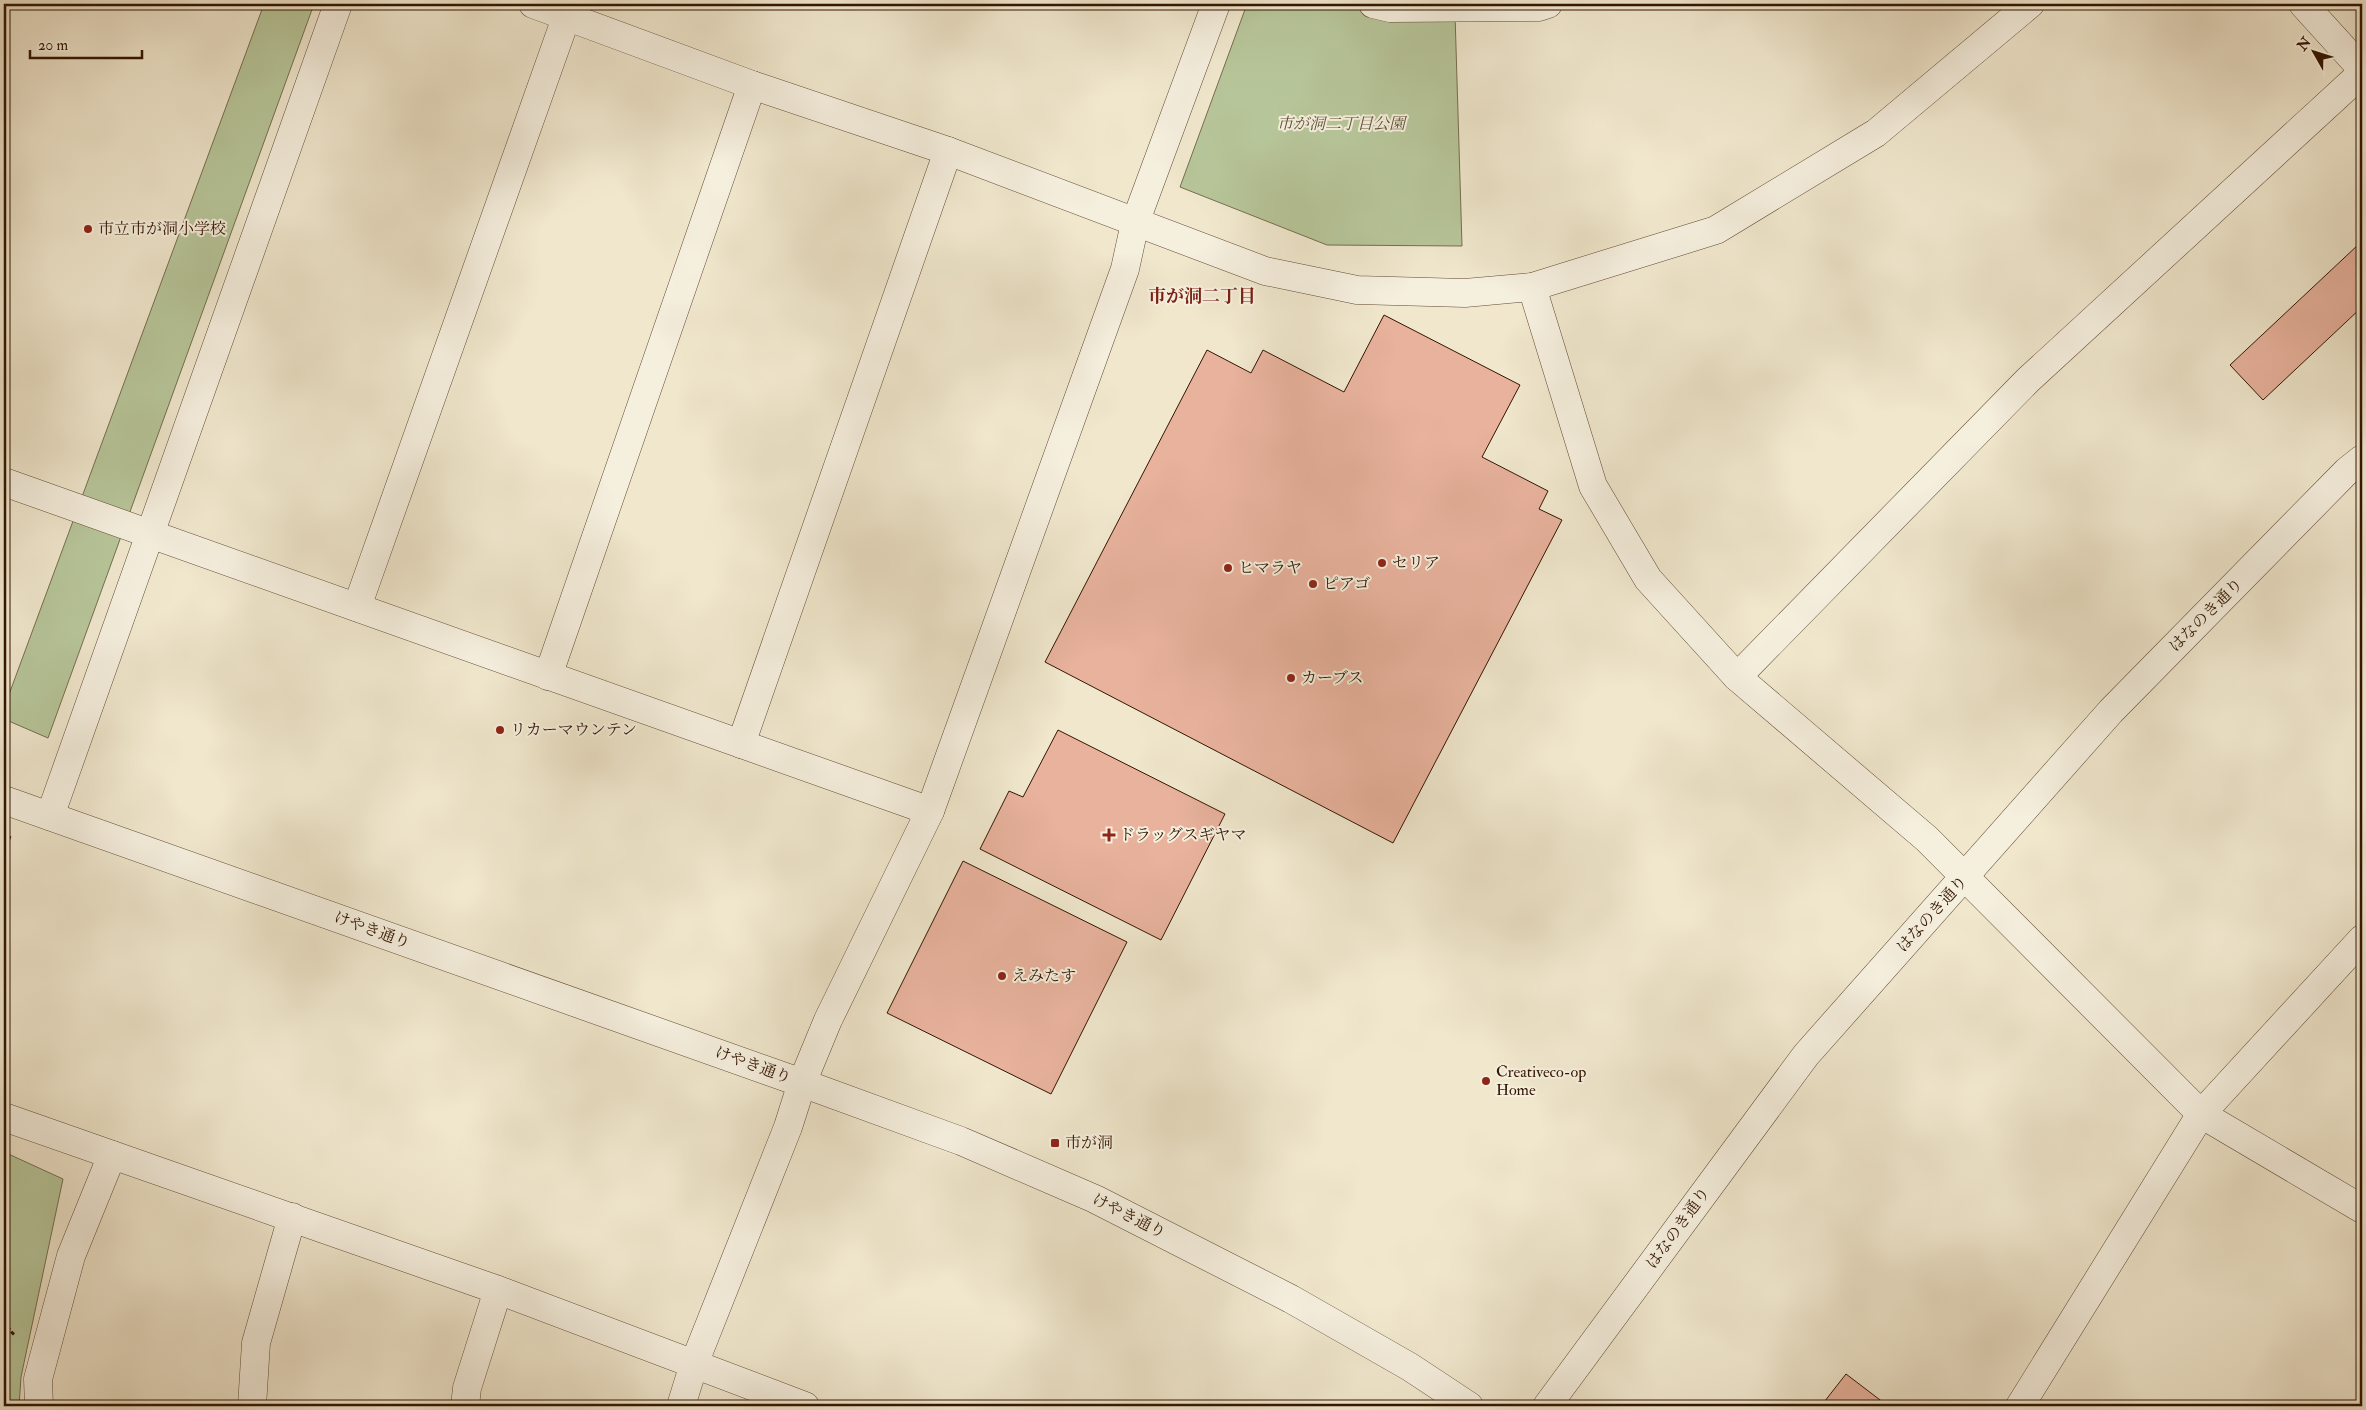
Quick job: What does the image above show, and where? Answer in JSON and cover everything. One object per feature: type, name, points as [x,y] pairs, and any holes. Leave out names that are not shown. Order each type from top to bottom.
[{"type":"street","points":[[50,816],[338,4]]},
{"type":"street","points":[[533,4],[752,85],[948,152],[1265,271],[1357,290],[1465,293],[1532,287],[1716,230],[1876,133],[2030,4]]},
{"type":"street","points":[[681,1406],[694,1364],[788,1127],[802,1082],[828,1020],[930,811],[1125,269],[1135,223],[1216,4]]},
{"type":"street","points":[[1373,4],[1390,8],[1539,7],[1548,4]]},
{"type":"street","points":[[2303,4],[2362,69]]},
{"type":"street","points":[[357,607],[567,15]]},
{"type":"street","points":[[1737,677],[2028,380],[2362,73]]},
{"type":"street","points":[[548,676],[752,85]]},
{"type":"street","points":[[740,744],[948,152]]},
{"type":"street","points":[[1532,287],[1592,486],[1648,579],[1737,677],[1927,839],[2201,1114],[2362,1208]]},
{"type":"street","name":"はなのき通り","points":[[1547,1406],[1806,1055],[2112,711],[2362,459]]},
{"type":"street","points":[[4,482],[930,811]]},
{"type":"street","name":"けやき通り","points":[[4,800],[802,1082],[961,1141],[1095,1199],[1291,1299],[1410,1367],[1469,1406]]},
{"type":"street","points":[[2020,1406],[2201,1114],[2362,939]]},
{"type":"street","points":[[4,1117],[498,1290],[805,1406]]},
{"type":"street","points":[[39,1406],[38,1379],[71,1256],[112,1155]]},
{"type":"street","points":[[252,1406],[256,1343],[292,1218]]},
{"type":"street","points":[[465,1406],[467,1388],[498,1290]]},
{"type":"green space","points":[[264,4],[314,4],[48,738],[4,719],[4,708]]},
{"type":"green space","name":"市が洞二丁目公園","points":[[1247,4],[1343,4],[1363,9],[1455,14],[1462,246],[1327,245],[1180,187]]},
{"type":"green space","points":[[4,1152],[63,1179],[21,1377],[19,1406],[4,1406]]},
{"type":"building","points":[[2359,244],[2362,247],[2362,307],[2263,400],[2230,365]]},
{"type":"building","points":[[1384,315],[1520,385],[1482,457],[1548,491],[1539,509],[1562,520],[1393,843],[1045,662],[1207,350],[1251,373],[1263,350],[1344,392]]},
{"type":"building","points":[[1058,730],[1225,814],[1161,940],[980,849],[1009,791],[1023,797]]},
{"type":"building","points":[[963,861],[1127,942],[1051,1094],[887,1013]]},
{"type":"building","points":[[1846,1374],[1888,1406],[1821,1406]]},
{"type":"place","name":"市立市が洞小学校","points":[[88,229]]},
{"type":"place","name":"セリア","points":[[1382,563]]},
{"type":"place","name":"ヒマラヤ","points":[[1228,568]]},
{"type":"place","name":"ピアゴ","points":[[1313,584]]},
{"type":"place","name":"カーブス","points":[[1291,678]]},
{"type":"place","name":"リカーマウンテン","points":[[500,730]]},
{"type":"place","name":"ドラッグスギヤマ","points":[[1109,835]]},
{"type":"place","name":"えみたす","points":[[1002,976]]},
{"type":"place","name":"Creativeco-op Home","points":[[1486,1081]]},
{"type":"place","name":"市が洞","points":[[1055,1143]]},
{"type":"district","name":"市が洞二丁目","points":[[1202,296]]}]
